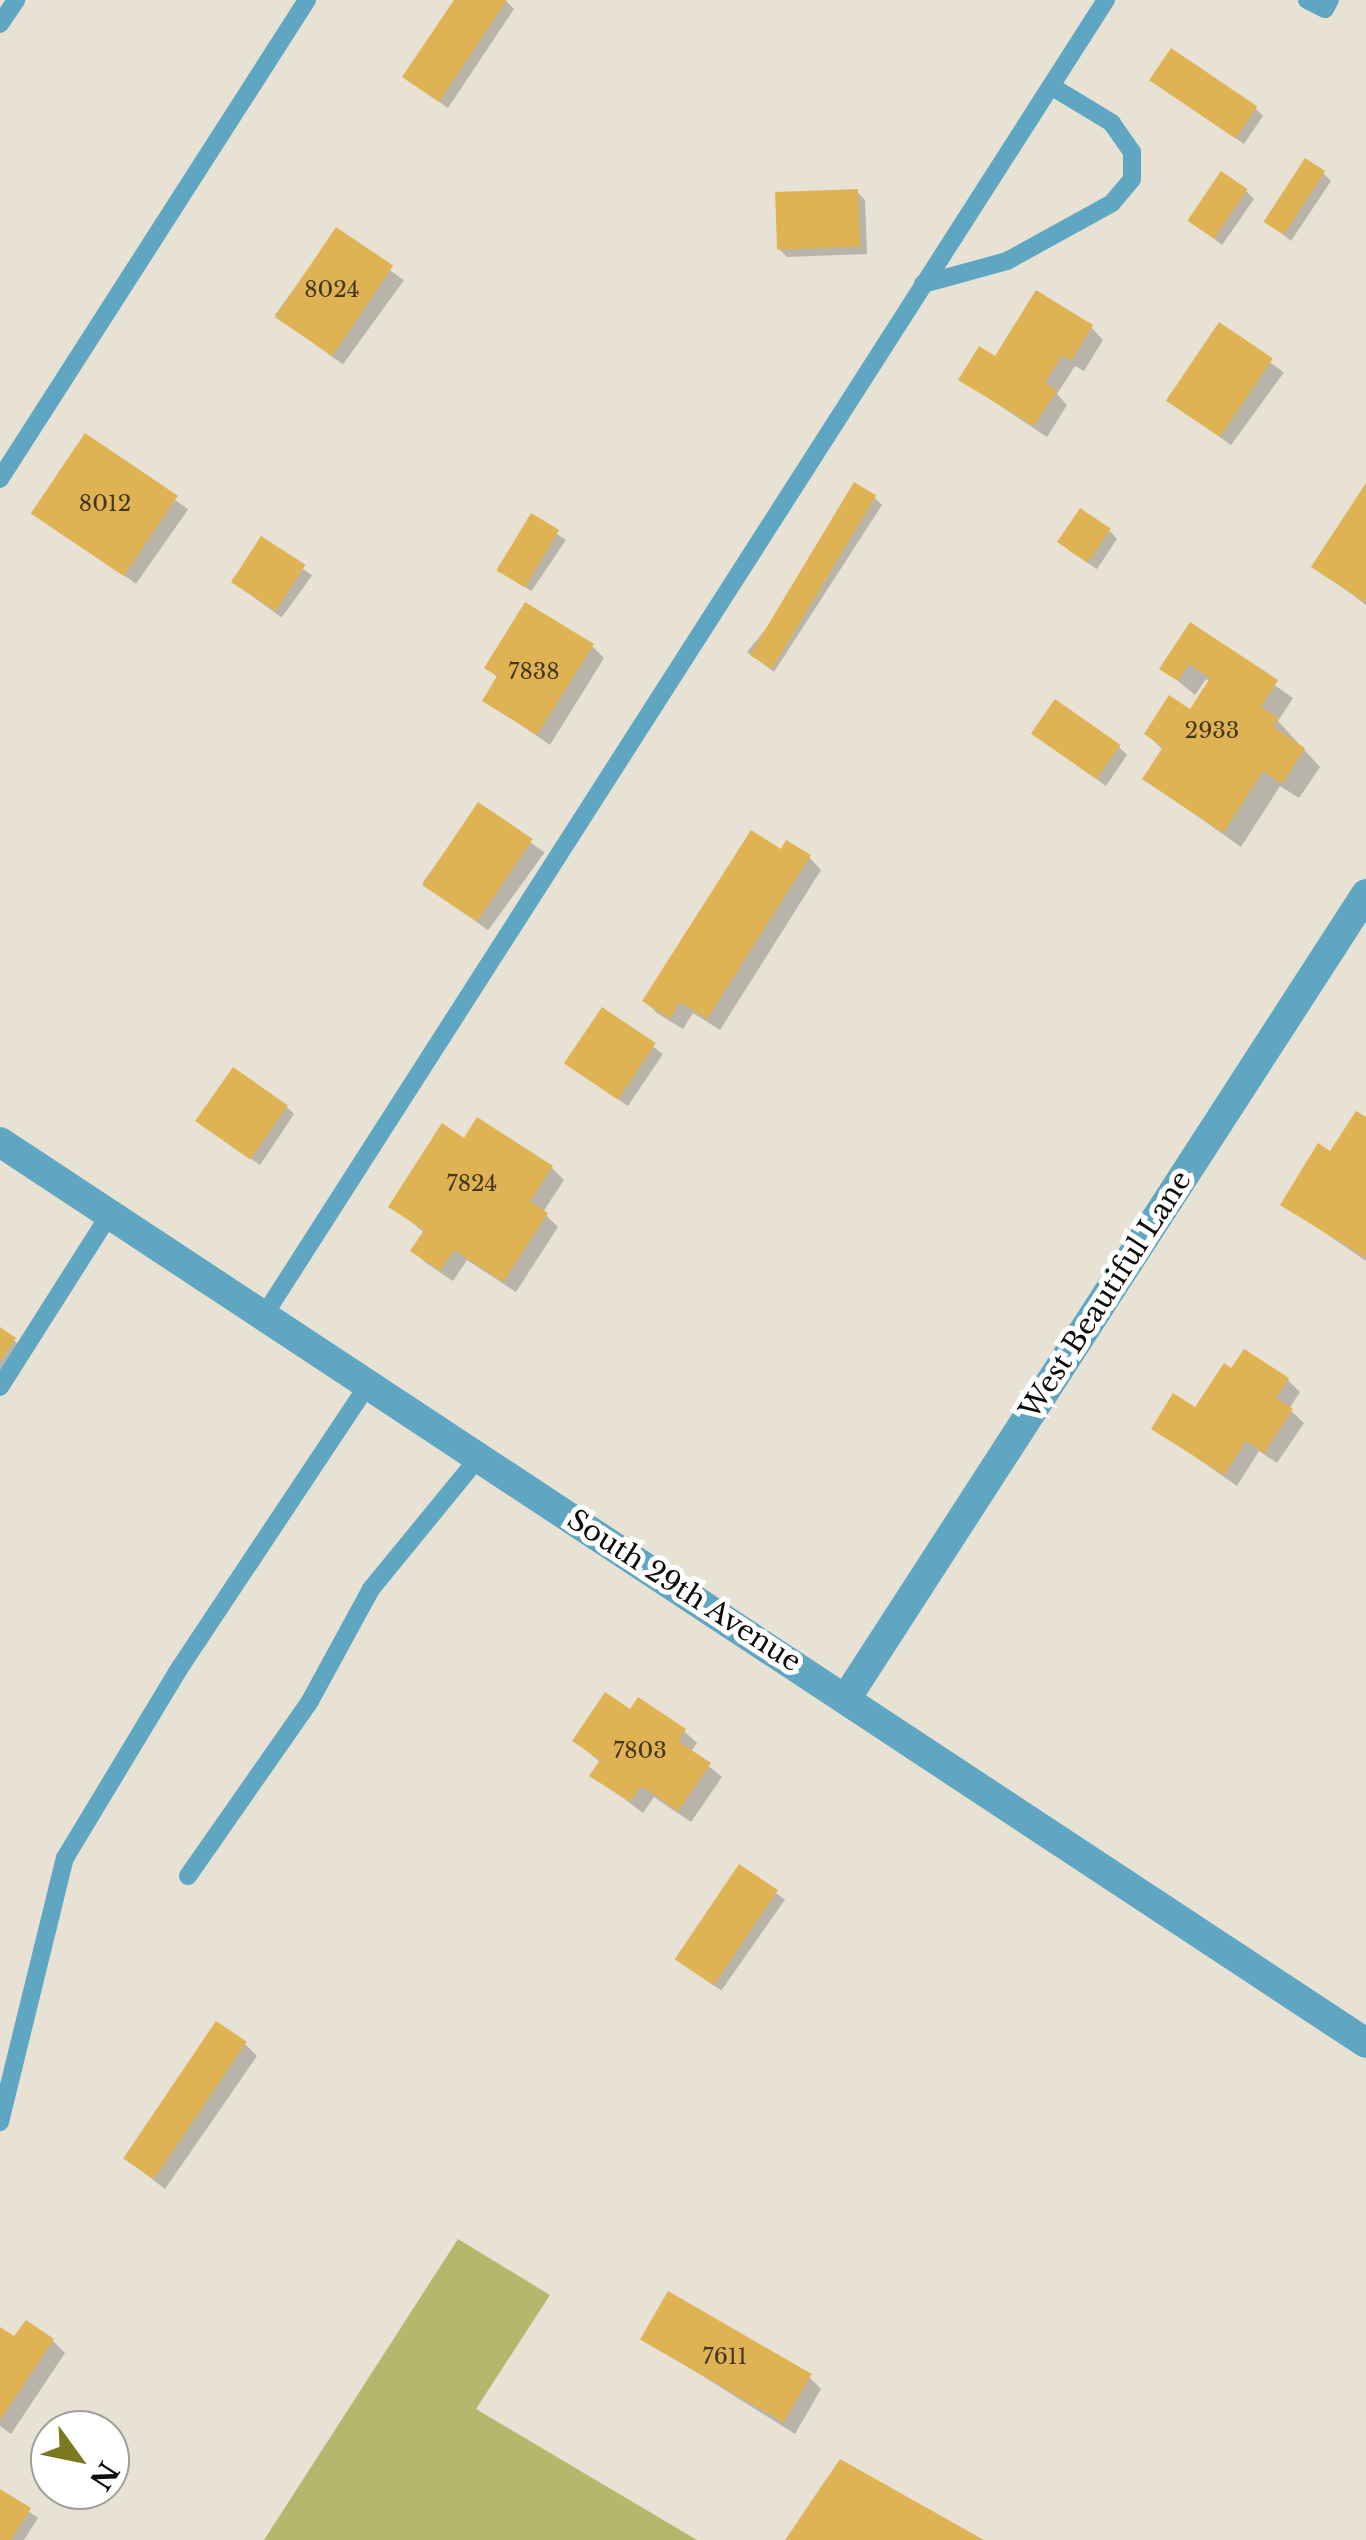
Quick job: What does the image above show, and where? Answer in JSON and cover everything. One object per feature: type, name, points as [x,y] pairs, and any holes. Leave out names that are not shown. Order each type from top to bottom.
[{"type":"street","name":"West Beautiful Lane","points":[[847,1696],[1366,894]]},
{"type":"street","name":"South 29th Avenue","points":[[0,1142],[847,1696],[1366,2044]]},
{"type":"lane","points":[[0,24],[16,0]]},
{"type":"lane","points":[[0,478],[306,0]]},
{"type":"lane","points":[[263,1317],[1106,0]]},
{"type":"lane","points":[[1307,0],[1324,9],[1330,0]]},
{"type":"lane","points":[[924,284],[1007,261],[1112,203],[1132,179],[1132,152],[1112,124],[1051,86]]},
{"type":"lane","points":[[0,1387],[110,1214]]},
{"type":"lane","points":[[0,2122],[65,1858],[180,1669],[368,1384]]},
{"type":"lane","points":[[188,1876],[310,1701],[371,1589],[480,1457]]},
{"type":"green space","points":[[458,2239],[550,2295],[476,2409],[697,2540],[264,2540]]},
{"type":"building","points":[[454,0],[507,0],[439,102],[402,77]]},
{"type":"building","points":[[1171,48],[1257,106],[1235,138],[1149,80]]},
{"type":"building","points":[[1305,158],[1325,171],[1284,235],[1264,222]]},
{"type":"building","points":[[1221,171],[1248,189],[1214,239],[1187,221]]},
{"type":"building","points":[[858,189],[860,247],[777,250],[775,192]]},
{"type":"building","points":[[336,227],[393,266],[332,356],[275,317]]},
{"type":"building","points":[[1036,290],[1093,325],[1071,361],[1062,355],[1045,383],[1057,391],[1034,426],[958,380],[979,346],[995,356]]},
{"type":"building","points":[[1219,322],[1273,358],[1220,437],[1166,401]]},
{"type":"building","points":[[85,433],[178,496],[124,576],[31,513]]},
{"type":"building","points":[[854,482],[876,495],[772,669],[750,655]]},
{"type":"building","points":[[1366,483],[1366,603],[1311,567]]},
{"type":"building","points":[[1080,508],[1111,529],[1088,563],[1057,542]]},
{"type":"building","points":[[531,513],[559,530],[525,587],[496,570]]},
{"type":"building","points":[[261,536],[305,565],[275,611],[231,582]]},
{"type":"building","points":[[525,602],[594,644],[537,735],[482,701],[497,676],[484,668]]},
{"type":"building","points":[[1190,622],[1278,680],[1261,707],[1279,718],[1273,727],[1305,748],[1282,784],[1263,771],[1223,833],[1142,779],[1163,747],[1144,734],[1169,695],[1190,709],[1210,678],[1189,664],[1178,681],[1159,669]]},
{"type":"building","points":[[1055,699],[1121,745],[1096,779],[1031,733]]},
{"type":"building","points":[[478,802],[533,839],[477,922],[422,885]]},
{"type":"building","points":[[751,830],[781,849],[786,840],[811,855],[707,1019],[680,1002],[670,1019],[642,1001]]},
{"type":"building","points":[[602,1007],[656,1043],[618,1100],[564,1063]]},
{"type":"building","points":[[233,1067],[288,1105],[250,1159],[195,1121]]},
{"type":"building","points":[[1356,1111],[1366,1117],[1366,1258],[1280,1205],[1318,1143],[1330,1151]]},
{"type":"building","points":[[477,1117],[553,1166],[530,1201],[548,1213],[503,1282],[454,1250],[440,1271],[410,1251],[424,1230],[388,1207],[442,1123],[464,1138]]},
{"type":"building","points":[[0,1327],[16,1338],[0,1362]]},
{"type":"building","points":[[1244,1349],[1289,1378],[1276,1398],[1293,1409],[1264,1453],[1246,1441],[1224,1475],[1151,1429],[1173,1393],[1195,1407],[1224,1363],[1231,1368]]},
{"type":"building","points":[[605,1692],[630,1709],[638,1697],[686,1729],[678,1741],[711,1763],[678,1811],[641,1786],[630,1802],[589,1776],[600,1760],[572,1741]]},
{"type":"building","points":[[739,1864],[778,1890],[714,1986],[675,1959]]},
{"type":"building","points":[[216,2021],[247,2042],[154,2179],[123,2159]]},
{"type":"building","points":[[668,2291],[812,2374],[784,2422],[640,2339]]},
{"type":"building","points":[[26,2320],[54,2339],[0,2420],[0,2327],[14,2336]]},
{"type":"building","points":[[840,2459],[984,2540],[785,2540]]},
{"type":"building","points":[[0,2489],[30,2510],[11,2540],[0,2540]]}]
